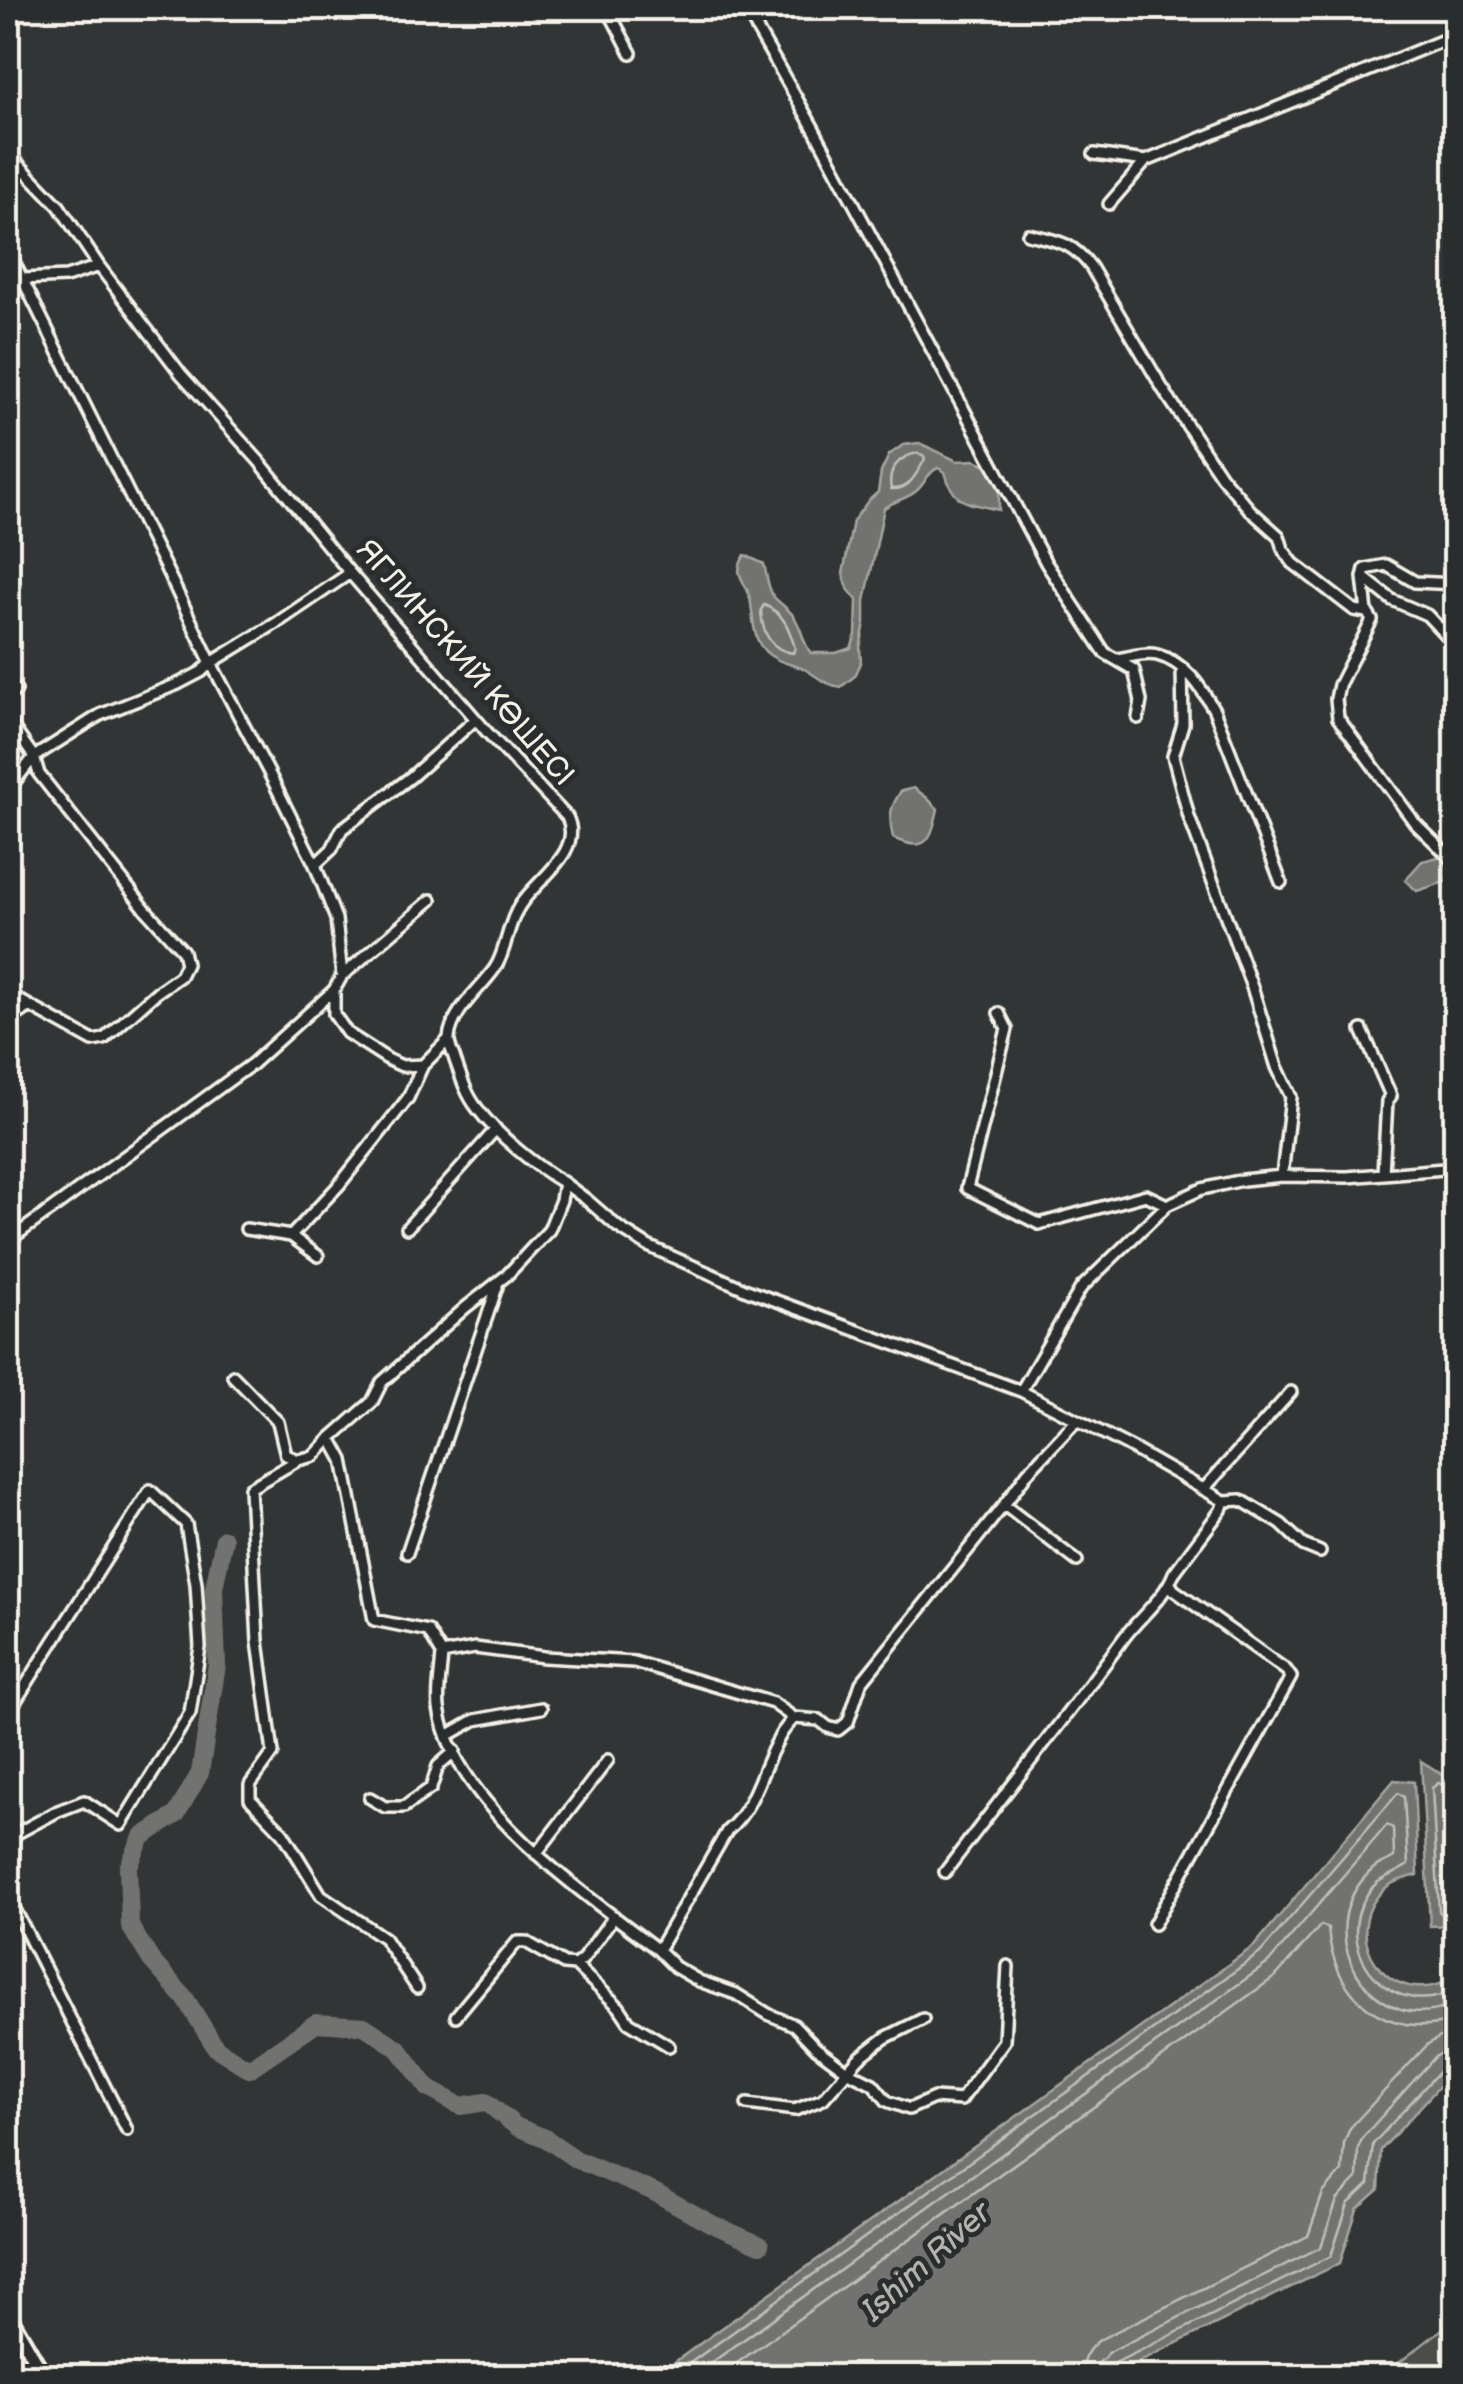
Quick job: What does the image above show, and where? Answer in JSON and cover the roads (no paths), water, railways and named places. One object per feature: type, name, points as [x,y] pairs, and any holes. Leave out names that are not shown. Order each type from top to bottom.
[{"type":"main road","points":[[8,2314],[44,2376]]},
{"type":"street","points":[[607,8],[631,53]]},
{"type":"street","points":[[745,8],[1046,563],[1105,652],[1134,670],[1140,701],[1138,718]]},
{"type":"street","points":[[1094,154],[1146,160],[1456,35]]},
{"type":"street","name":"ЯГЛИНСКИЙ КӨШЕСІ","points":[[8,153],[59,206],[99,266],[182,374],[572,826],[557,864],[519,906],[497,965],[458,1015],[448,1040]]},
{"type":"street","points":[[1110,204],[1146,160]]},
{"type":"street","points":[[1028,234],[1077,249],[1092,267],[1163,389],[1221,476],[1279,536],[1282,549],[1293,563],[1354,610],[1367,612]]},
{"type":"street","points":[[8,250],[210,663],[316,866],[336,919],[342,976]]},
{"type":"street","points":[[22,279],[66,276],[99,266]]},
{"type":"street","points":[[1456,584],[1415,582],[1386,566],[1364,569],[1367,612],[1372,620],[1336,698],[1338,718],[1415,824],[1456,862]]},
{"type":"street","points":[[9,788],[34,756],[100,715],[201,672],[350,573]]},
{"type":"street","points":[[1363,576],[1392,600],[1426,615],[1452,642],[1456,652]]},
{"type":"street","points":[[1116,659],[1155,654],[1182,668],[1200,685],[1214,710],[1281,882]]},
{"type":"street","points":[[1182,668],[1182,724],[1173,756],[1190,817],[1291,1097],[1282,1176]]},
{"type":"street","points":[[316,866],[332,849],[342,829],[476,719]]},
{"type":"street","points":[[8,720],[34,756],[39,774],[183,952],[186,964],[180,976],[104,1039],[93,1041],[8,994]]},
{"type":"street","points":[[8,1241],[252,1064],[334,990],[342,976],[432,900]]},
{"type":"street","points":[[1456,941],[1456,977]]},
{"type":"street","points":[[334,990],[334,1014],[346,1033],[402,1066],[423,1065]]},
{"type":"street","points":[[8,1021],[28,1006]]},
{"type":"street","points":[[999,1013],[1007,1029],[967,1188],[1039,1224],[1146,1195],[1167,1205]]},
{"type":"street","points":[[1362,1030],[1391,1096],[1383,1174]]},
{"type":"street","points":[[291,1236],[339,1185],[408,1098],[423,1065],[448,1040],[462,1082],[476,1107],[496,1129],[548,1174],[648,1246],[747,1290],[1020,1391],[1224,1501],[1241,1500],[1281,1524],[1302,1544],[1320,1552]]},
{"type":"street","points":[[407,1228],[496,1129]]},
{"type":"street","points":[[1020,1391],[1082,1288],[1167,1205],[1202,1189],[1242,1180],[1456,1168]]},
{"type":"street","points":[[417,1988],[384,1938],[320,1895],[283,1833],[250,1799],[250,1786],[273,1752],[258,1642],[250,1488],[298,1460],[314,1456],[372,1402],[382,1382],[498,1284],[550,1230],[564,1183]]},
{"type":"street","points":[[246,1229],[291,1236],[318,1256]]},
{"type":"street","points":[[407,1553],[498,1284]]},
{"type":"street","points":[[233,1376],[278,1422],[286,1456],[298,1460]]},
{"type":"street","points":[[1204,1489],[1291,1392]]},
{"type":"street","points":[[442,1654],[475,1648],[634,1662],[773,1702],[794,1718],[819,1720],[838,1730],[848,1722],[861,1683],[1028,1472],[1077,1420]]},
{"type":"street","points":[[330,1438],[343,1460],[374,1620],[428,1631],[442,1654],[438,1705],[447,1736],[470,1780],[536,1854],[675,1967],[794,2025],[816,2048],[873,2084],[886,2101],[910,2109],[934,2098],[961,2100],[1004,2042],[1008,1966]]},
{"type":"street","points":[[8,1713],[150,1490],[186,1524],[196,1584],[200,1647],[190,1713],[121,1825],[84,1802],[8,1838]]},
{"type":"street","points":[[945,1872],[1126,1635],[1170,1584],[1224,1501]]},
{"type":"street","points":[[1004,1505],[1076,1562]]},
{"type":"street","points":[[1154,1924],[1291,1678],[1286,1670],[1170,1584]]},
{"type":"street","points":[[447,1736],[475,1720],[541,1708]]},
{"type":"street","points":[[658,1950],[727,1831],[738,1823],[779,1737],[794,1718]]},
{"type":"street","points":[[370,1798],[385,1806],[404,1807],[432,1788],[438,1766],[455,1751]]},
{"type":"street","points":[[536,1854],[608,1760]]},
{"type":"street","points":[[8,1896],[127,2130]]},
{"type":"street","points":[[575,1966],[614,1916]]},
{"type":"street","points":[[456,2016],[517,1942],[526,1942],[564,1964],[575,1966],[619,2007],[629,2022],[668,2046]]},
{"type":"street","points":[[747,2104],[795,2110],[823,2099],[859,2058],[886,2038],[923,2019]]},
{"type":"water","points":[[919,443],[957,461],[975,460],[988,466],[999,486],[999,510],[964,501],[953,492],[945,472],[934,470],[915,492],[884,508],[865,601],[861,663],[855,676],[841,687],[779,661],[758,640],[750,598],[739,573],[745,555],[764,564],[774,597],[795,618],[811,653],[836,653],[851,648],[856,635],[857,600],[843,574],[853,521],[878,492],[889,455],[903,445]]},
{"type":"water","points":[[914,788],[938,809],[930,836],[913,845],[893,838],[890,819],[901,791]]},
{"type":"water","points":[[1442,856],[1451,873],[1445,882],[1417,891],[1405,880],[1422,861]]},
{"type":"water","points":[[1421,1761],[1455,1782],[1455,1925],[1430,1926]]},
{"type":"water","name":"Ishim River","points":[[1394,1780],[1414,1782],[1418,1875],[1391,1884],[1372,1904],[1366,1924],[1367,1945],[1376,1963],[1390,1977],[1409,1986],[1431,1986],[1455,1977],[1455,2069],[1381,2150],[1379,2190],[1357,2209],[1340,2263],[1115,2376],[655,2376],[1254,1946]]},
{"type":"waterway","points":[[224,1539],[214,1588],[217,1665],[200,1773],[176,1815],[142,1837],[128,1868],[130,1926],[151,1960],[185,1998],[216,2048],[249,2069],[316,2023],[364,2026],[399,2049],[428,2088],[460,2106],[486,2102],[517,2127],[545,2138],[577,2160],[654,2192],[760,2245]]}]
